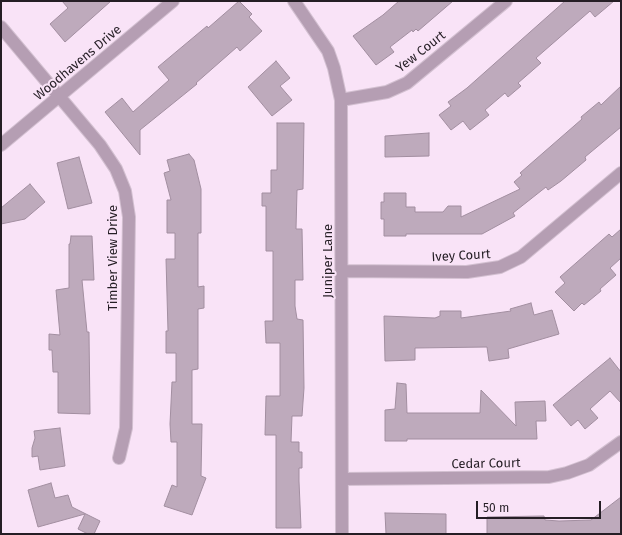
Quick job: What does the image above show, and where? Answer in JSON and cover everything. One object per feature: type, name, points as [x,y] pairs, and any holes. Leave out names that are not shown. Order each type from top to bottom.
[{"type":"street","name":"Woodhavens Drive","points":[[1,145],[173,1]]},
{"type":"street","name":"Juniper Lane","points":[[294,1],[328,51],[334,68],[341,100],[342,534]]},
{"type":"street","name":"Yew Court","points":[[341,100],[387,92],[407,83],[506,1]]},
{"type":"street","name":"Timber View Drive","points":[[1,27],[100,144],[116,169],[125,191],[129,217],[126,428],[119,458]]},
{"type":"street","name":"Ivey Court","points":[[342,272],[467,272],[483,271],[510,264],[521,257],[621,173]]},
{"type":"street","name":"Cedar Court","points":[[342,479],[549,477],[567,474],[589,465],[621,442]]},
{"type":"building","points":[[62,1],[111,1],[65,42],[50,24],[68,8]]},
{"type":"building","points":[[239,1],[252,14],[249,17],[262,31],[240,51],[237,47],[196,83],[197,84],[140,130],[140,155],[105,112],[122,98],[133,112],[169,80],[158,67],[207,26],[208,28]]},
{"type":"building","points":[[399,1],[453,1],[418,31],[416,29],[413,32],[412,30],[390,47],[394,52],[376,65],[353,36],[383,15]]},
{"type":"building","points":[[565,1],[614,1],[595,17],[590,11],[536,58],[541,63],[518,83],[521,86],[508,97],[505,93],[485,110],[489,115],[470,130],[463,121],[451,130],[439,115],[451,106],[448,102],[467,88]]},
{"type":"building","points":[[276,61],[290,78],[280,86],[292,100],[272,116],[248,87]]},
{"type":"building","points":[[621,86],[621,127],[585,157],[586,160],[561,181],[548,190],[546,187],[513,213],[515,216],[482,234],[406,234],[406,236],[384,236],[384,219],[381,219],[381,202],[384,202],[384,193],[406,193],[406,207],[415,207],[415,212],[443,212],[448,206],[461,206],[461,217],[520,189],[514,182],[522,175],[520,173],[582,119],[581,117],[599,102],[601,105]]},
{"type":"building","points":[[277,123],[304,123],[303,189],[297,190],[296,229],[302,229],[303,280],[295,280],[295,306],[297,319],[303,320],[304,388],[302,416],[292,416],[291,442],[299,442],[299,452],[302,452],[302,468],[299,468],[301,528],[276,528],[276,435],[265,435],[266,396],[280,396],[280,343],[266,343],[265,321],[273,321],[273,251],[266,251],[266,206],[262,206],[262,193],[271,193],[271,170],[277,170]]},
{"type":"building","points":[[429,133],[429,156],[385,157],[385,136]]},
{"type":"building","points":[[189,154],[194,160],[201,189],[201,233],[198,233],[198,287],[204,286],[204,308],[198,309],[198,369],[192,370],[192,424],[202,424],[201,476],[206,478],[192,515],[164,506],[172,485],[177,487],[177,442],[171,442],[170,424],[172,382],[176,382],[176,353],[166,353],[166,331],[168,331],[166,259],[175,259],[175,233],[167,233],[167,200],[171,200],[164,173],[170,171],[167,160]]},
{"type":"building","points":[[79,157],[92,203],[68,209],[57,163]]},
{"type":"building","points":[[30,184],[45,202],[25,219],[1,224],[1,208]]},
{"type":"building","points":[[621,229],[621,258],[610,268],[616,275],[600,289],[601,291],[584,305],[582,303],[574,311],[555,292],[565,283],[560,277],[609,234],[612,237]]},
{"type":"building","points":[[71,236],[92,236],[94,280],[82,280],[87,332],[89,332],[90,414],[58,413],[58,372],[53,372],[52,350],[49,350],[49,334],[60,335],[56,290],[69,288],[69,244]]},
{"type":"building","points":[[531,303],[534,315],[552,310],[559,334],[508,349],[509,358],[489,361],[487,347],[415,348],[415,360],[385,361],[384,316],[435,318],[440,316],[440,311],[461,311],[461,318],[511,311],[510,309]]},
{"type":"building","points":[[610,358],[621,372],[621,403],[610,391],[590,409],[598,418],[585,429],[578,420],[571,426],[553,405]]},
{"type":"building","points":[[397,383],[406,384],[407,413],[480,413],[481,390],[516,426],[515,402],[545,401],[546,421],[536,421],[537,439],[407,439],[407,441],[385,441],[385,410],[395,409]]},
{"type":"building","points":[[60,428],[65,466],[40,470],[38,456],[32,457],[32,448],[35,438],[34,431]]},
{"type":"building","points":[[51,483],[55,498],[68,495],[72,507],[100,521],[94,534],[88,534],[78,529],[85,514],[38,527],[28,490]]},
{"type":"building","points":[[621,497],[621,534],[487,534],[487,517],[544,516],[545,520],[591,520]]},
{"type":"building","points":[[385,513],[446,514],[446,534],[386,534]]}]
